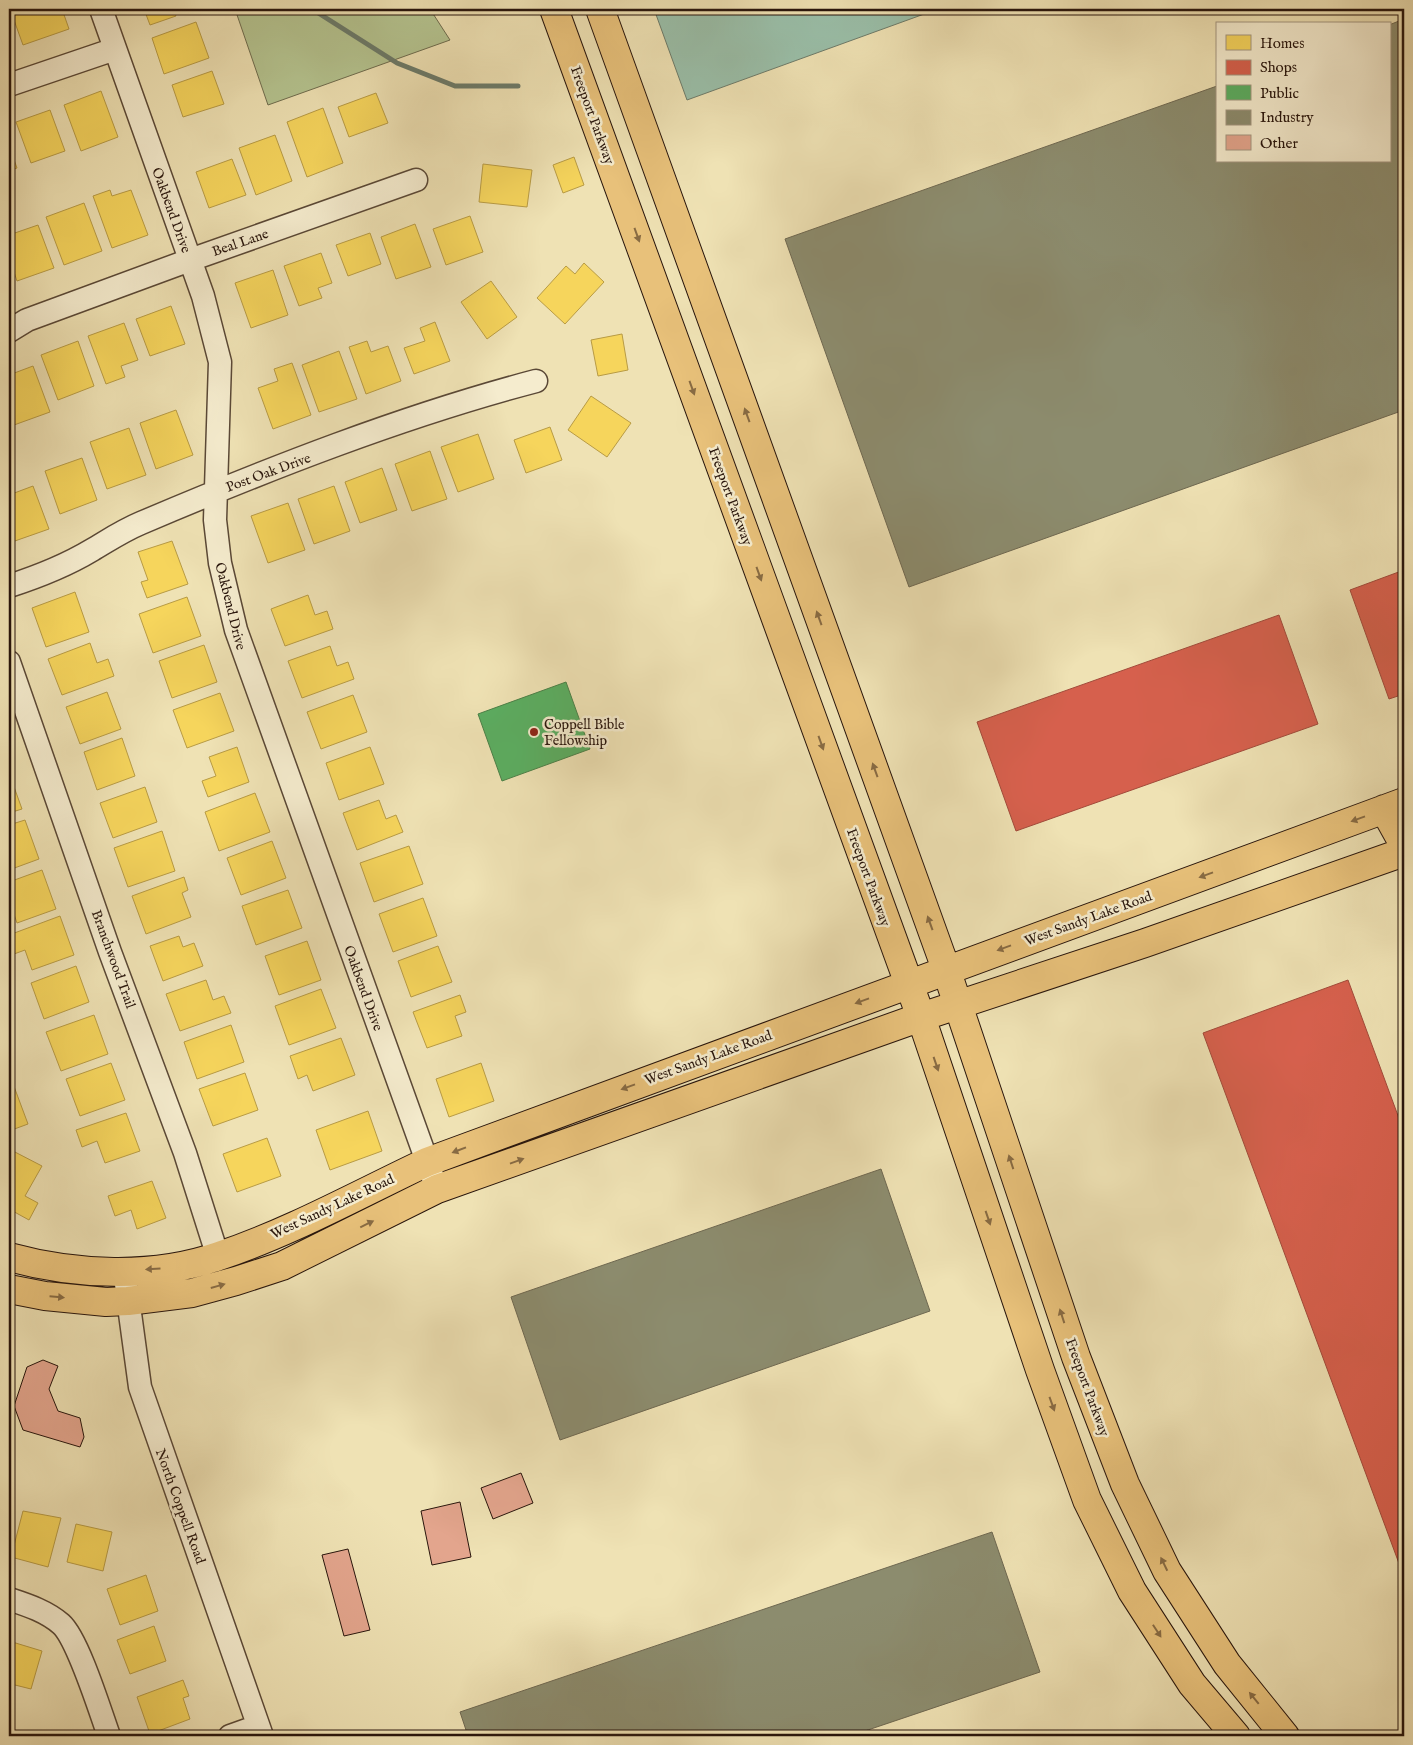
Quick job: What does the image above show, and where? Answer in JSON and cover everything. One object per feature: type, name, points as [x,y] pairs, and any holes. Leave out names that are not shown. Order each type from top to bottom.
[{"type":"main road","name":"Freeport Parkway","points":[[554,9],[921,1018]]},
{"type":"main road","points":[[600,9],[946,969]]},
{"type":"main road","points":[[627,210],[668,196]]},
{"type":"main road","points":[[719,462],[758,448]]},
{"type":"main road","points":[[806,703],[845,690]]},
{"type":"main road","points":[[1394,806],[1404,845]]},
{"type":"main road","name":"West Sandy Lake Road","points":[[9,1257],[40,1265],[78,1270],[124,1270],[168,1268],[218,1257],[276,1233],[427,1162],[946,969],[1394,806]]},
{"type":"main road","points":[[9,1290],[45,1296],[106,1302],[128,1301],[192,1293],[282,1266],[437,1189],[921,1018],[1145,943],[1404,852]]},
{"type":"main road","name":"Freeport Parkway","points":[[946,969],[1076,1357],[1125,1484],[1167,1571],[1227,1664],[1285,1736]]},
{"type":"main road","points":[[921,1018],[1040,1370],[1088,1500],[1132,1591],[1192,1684],[1236,1736]]},
{"type":"main road","points":[[1040,1370],[1076,1357]]},
{"type":"street","name":"Oakbend Drive","points":[[101,9],[203,296],[220,362],[216,520],[220,563],[242,653],[437,1189]]},
{"type":"street","points":[[9,85],[115,49]]},
{"type":"street","name":"Beal Lane","points":[[9,330],[27,320],[416,180]]},
{"type":"street","name":"Post Oak Drive","points":[[9,586],[26,581],[92,550],[118,533],[217,491],[463,400],[536,381]]},
{"type":"street","name":"Branchwood Trail","points":[[9,662],[110,952],[185,1153],[218,1257]]},
{"type":"street","name":"North Coppell Road","points":[[124,1270],[140,1387],[260,1731]]},
{"type":"street","points":[[9,1599],[36,1608],[61,1624],[75,1644],[109,1736]]},
{"type":"street","points":[[230,1736],[260,1731]]},
{"type":"shaded area","points":[[235,9],[430,9],[450,40],[268,105]]},
{"type":"shaded area","points":[[654,9],[938,9],[687,100]]},
{"type":"building: Homes","points":[[10,9],[62,9],[69,29],[23,45]]},
{"type":"building: Homes","points":[[144,9],[173,9],[176,16],[150,25]]},
{"type":"building: Homes","points":[[196,22],[209,58],[164,74],[152,38]]},
{"type":"building: Homes","points":[[212,71],[224,104],[183,117],[172,85]]},
{"type":"building: Homes","points":[[101,91],[118,137],[81,151],[64,105]]},
{"type":"building: Homes","points":[[376,93],[388,123],[349,137],[338,107]]},
{"type":"building: Homes","points":[[323,108],[343,163],[307,177],[287,122]]},
{"type":"building: Homes","points":[[50,110],[65,151],[31,163],[16,122]]},
{"type":"building: Homes","points":[[275,135],[292,181],[256,195],[239,148]]},
{"type":"building: Homes","points":[[9,146],[17,168],[9,171]]},
{"type":"building: Homes","points":[[574,157],[584,185],[563,193],[553,165]]},
{"type":"building: Homes","points":[[232,159],[246,195],[209,208],[196,172]]},
{"type":"building: Homes","points":[[483,164],[532,170],[527,207],[479,202]]},
{"type":"building: Homes","points":[[110,190],[112,196],[131,190],[148,235],[112,248],[93,196]]},
{"type":"building: Homes","points":[[84,203],[102,251],[64,265],[46,217]]},
{"type":"building: Homes","points":[[470,216],[483,252],[446,265],[433,229]]},
{"type":"building: Homes","points":[[415,224],[431,267],[396,279],[381,237]]},
{"type":"building: Homes","points":[[38,225],[54,268],[17,281],[9,257],[9,235]]},
{"type":"building: Homes","points":[[370,233],[381,264],[348,276],[336,245]]},
{"type":"building: Homes","points":[[321,253],[332,283],[318,288],[322,298],[299,306],[284,266]]},
{"type":"building: Homes","points":[[584,263],[604,282],[565,324],[537,298],[566,266],[575,274]]},
{"type":"building: Homes","points":[[273,270],[288,315],[251,328],[235,283]]},
{"type":"building: Homes","points":[[491,281],[517,317],[487,339],[461,302]]},
{"type":"building: Homes","points":[[171,306],[185,344],[150,356],[136,319]]},
{"type":"building: Homes","points":[[435,322],[450,361],[414,374],[404,348],[425,341],[420,328]]},
{"type":"building: Homes","points":[[124,323],[138,360],[121,366],[125,377],[106,384],[88,336]]},
{"type":"building: Homes","points":[[622,334],[628,370],[598,376],[591,340]]},
{"type":"building: Homes","points":[[78,341],[94,386],[58,400],[41,355]]},
{"type":"building: Homes","points":[[367,341],[371,352],[388,346],[401,381],[366,394],[349,347]]},
{"type":"building: Homes","points":[[339,351],[357,399],[319,412],[302,365]]},
{"type":"building: Homes","points":[[292,363],[311,415],[273,429],[258,388],[278,381],[274,369]]},
{"type":"building: Homes","points":[[33,366],[50,412],[14,425],[9,410],[9,375]]},
{"type":"building: Homes","points":[[591,396],[631,423],[607,457],[568,430]]},
{"type":"building: Homes","points":[[176,410],[193,455],[156,469],[140,423]]},
{"type":"building: Homes","points":[[550,427],[562,460],[526,473],[514,440]]},
{"type":"building: Homes","points":[[129,428],[146,475],[107,489],[90,442]]},
{"type":"building: Homes","points":[[478,434],[494,479],[458,492],[441,447]]},
{"type":"building: Homes","points":[[430,451],[447,499],[412,511],[395,464]]},
{"type":"building: Homes","points":[[82,458],[97,500],[60,514],[45,471]]},
{"type":"building: Homes","points":[[382,468],[397,510],[360,523],[345,482]]},
{"type":"building: Homes","points":[[33,486],[49,529],[12,542],[9,533],[9,495]]},
{"type":"building: Homes","points":[[334,486],[350,531],[314,544],[298,499]]},
{"type":"building: Homes","points":[[288,503],[305,550],[268,563],[251,516]]},
{"type":"building: Homes","points":[[172,541],[188,584],[147,598],[141,582],[148,580],[138,552]]},
{"type":"building: Homes","points":[[75,592],[89,632],[46,647],[32,608]]},
{"type":"building: Homes","points":[[308,595],[315,615],[327,611],[333,629],[285,646],[271,609]]},
{"type":"building: Homes","points":[[187,597],[201,636],[153,653],[139,614]]},
{"type":"building: Homes","points":[[90,643],[97,663],[108,659],[114,676],[62,695],[48,659]]},
{"type":"building: Homes","points":[[204,645],[217,682],[172,698],[159,661]]},
{"type":"building: Homes","points":[[330,646],[337,666],[348,662],[354,679],[302,698],[288,661]]},
{"type":"building: Homes","points":[[107,692],[121,729],[80,744],[66,707]]},
{"type":"building: Homes","points":[[220,693],[234,731],[187,748],[173,710]]},
{"type":"building: Homes","points":[[353,695],[367,732],[321,749],[307,712]]},
{"type":"building: Homes","points":[[122,738],[135,776],[97,790],[84,752]]},
{"type":"building: Homes","points":[[237,747],[249,782],[208,797],[202,781],[216,776],[209,757]]},
{"type":"building: Homes","points":[[370,747],[384,784],[339,800],[326,763]]},
{"type":"building: Homes","points":[[9,773],[22,809],[9,813]]},
{"type":"building: Homes","points":[[145,787],[157,822],[113,838],[100,803]]},
{"type":"building: Homes","points":[[255,793],[270,832],[219,851],[205,812]]},
{"type":"building: Homes","points":[[379,800],[386,819],[396,815],[403,832],[357,850],[343,813]]},
{"type":"building: Homes","points":[[25,820],[39,859],[9,870],[9,825]]},
{"type":"building: Homes","points":[[162,831],[175,871],[128,887],[114,848]]},
{"type":"building: Homes","points":[[272,841],[286,878],[241,895],[227,858]]},
{"type":"building: Homes","points":[[409,846],[423,884],[374,902],[360,863]]},
{"type":"building: Homes","points":[[42,870],[56,909],[17,923],[9,900],[9,882]]},
{"type":"building: Homes","points":[[184,877],[188,890],[182,893],[191,917],[146,934],[132,896]]},
{"type":"building: Homes","points":[[288,890],[302,928],[256,945],[242,906]]},
{"type":"building: Homes","points":[[423,898],[437,936],[393,952],[379,914]]},
{"type":"building: Homes","points":[[60,916],[74,955],[32,970],[25,950],[14,954],[9,935]]},
{"type":"building: Homes","points":[[179,936],[183,947],[194,943],[203,966],[163,981],[150,946]]},
{"type":"building: Homes","points":[[307,941],[321,980],[279,995],[265,956]]},
{"type":"building: Homes","points":[[438,946],[452,982],[411,997],[398,961]]},
{"type":"building: Homes","points":[[76,966],[89,1002],[44,1019],[31,983]]},
{"type":"building: Homes","points":[[206,980],[213,1000],[224,996],[231,1013],[180,1031],[166,994]]},
{"type":"building: Homes","points":[[321,989],[336,1028],[289,1045],[275,1006]]},
{"type":"building: Homes","points":[[460,995],[466,1012],[455,1016],[462,1036],[427,1048],[413,1012]]},
{"type":"building: Homes","points":[[94,1015],[108,1054],[61,1071],[46,1032]]},
{"type":"building: Homes","points":[[231,1025],[244,1062],[197,1079],[184,1042]]},
{"type":"building: Homes","points":[[341,1038],[355,1075],[313,1091],[307,1075],[298,1079],[290,1056]]},
{"type":"building: Homes","points":[[111,1063],[125,1100],[80,1116],[66,1079]]},
{"type":"building: Homes","points":[[481,1063],[494,1101],[449,1117],[436,1079]]},
{"type":"building: Homes","points":[[9,1073],[28,1124],[9,1131]]},
{"type":"building: Homes","points":[[245,1073],[258,1110],[213,1126],[199,1089]]},
{"type":"building: Homes","points":[[368,1111],[382,1151],[330,1170],[316,1130]]},
{"type":"building: Homes","points":[[126,1113],[140,1151],[105,1163],[97,1141],[82,1147],[76,1130]]},
{"type":"building: Homes","points":[[267,1138],[281,1176],[237,1192],[223,1154]]},
{"type":"building: Homes","points":[[13,1151],[42,1166],[25,1196],[38,1203],[29,1220],[9,1209],[9,1158]]},
{"type":"building: Homes","points":[[152,1181],[166,1218],[137,1229],[131,1210],[115,1216],[108,1196]]},
{"type":"building: Homes","points":[[9,1504],[13,1505],[9,1524]]},
{"type":"building: Homes","points":[[23,1511],[61,1518],[48,1567],[11,1557]]},
{"type":"building: Homes","points":[[76,1524],[112,1532],[103,1571],[67,1562]]},
{"type":"building: Homes","points":[[146,1575],[158,1611],[120,1625],[107,1589]]},
{"type":"building: Homes","points":[[154,1626],[166,1661],[130,1674],[117,1640]]},
{"type":"building: Homes","points":[[9,1641],[42,1651],[31,1689],[11,1684],[9,1692]]},
{"type":"building: Homes","points":[[183,1680],[189,1696],[183,1698],[190,1719],[150,1734],[137,1697]]},
{"type":"building: Shops","points":[[1404,570],[1404,694],[1389,699],[1350,590]]},
{"type":"building: Shops","points":[[1279,615],[1318,724],[1016,831],[977,722]]},
{"type":"building: Shops","points":[[1348,980],[1404,1132],[1404,1577],[1203,1033]]},
{"type":"building: Public","name":"Coppell Bible Fellowship","points":[[566,682],[590,749],[502,781],[478,714]]},
{"type":"building: Industry","points":[[1404,19],[1404,410],[909,587],[785,239],[1216,86],[1216,162],[1390,162],[1390,25]]},
{"type":"building: Industry","points":[[881,1169],[930,1311],[560,1440],[511,1297]]},
{"type":"building: Industry","points":[[992,1532],[1040,1672],[850,1736],[468,1736],[460,1712]]},
{"type":"building: Other","points":[[43,1360],[58,1366],[49,1389],[58,1411],[80,1418],[84,1437],[80,1447],[23,1430],[14,1406],[27,1367]]},
{"type":"building: Other","points":[[521,1473],[533,1503],[493,1519],[481,1488]]},
{"type":"building: Other","points":[[460,1502],[471,1557],[432,1565],[421,1511]]},
{"type":"building: Other","points":[[348,1549],[370,1630],[344,1636],[322,1555]]},
{"type":"waterway","points":[[312,9],[397,63],[455,86],[518,86]]},
{"type":"place","name":"Coppell Bible Fellowship","points":[[534,732]]}]
